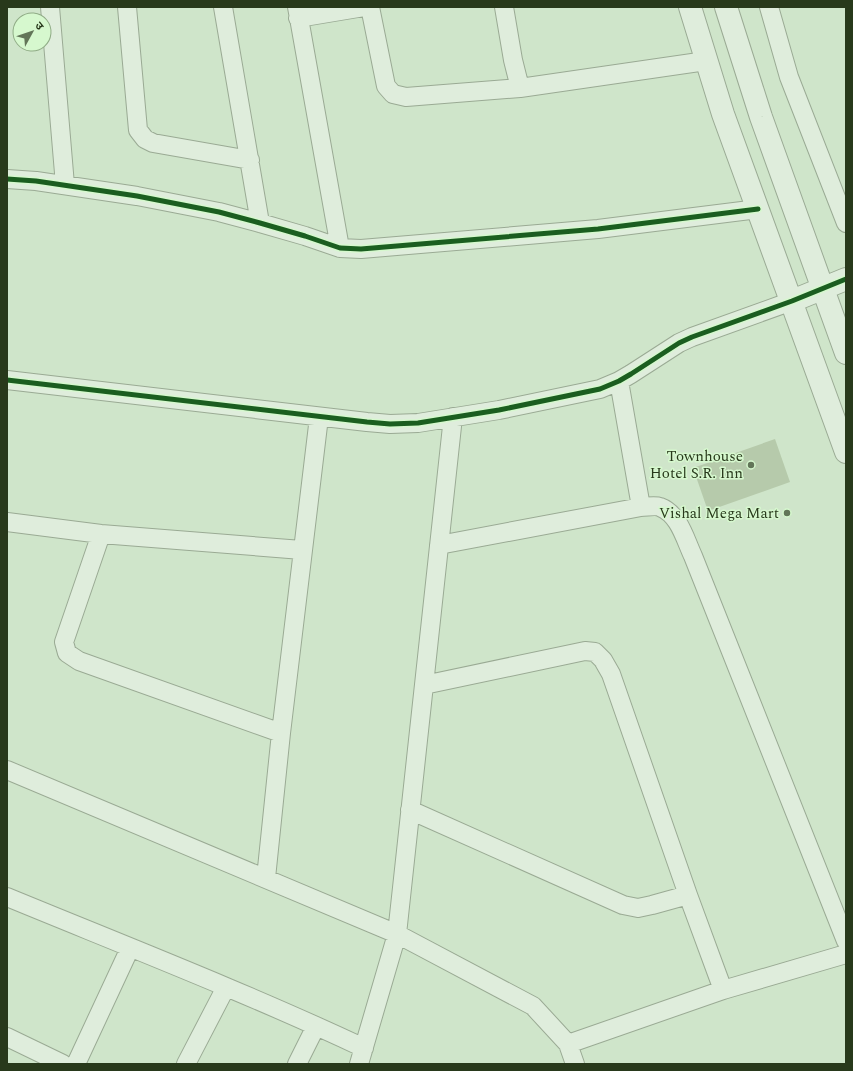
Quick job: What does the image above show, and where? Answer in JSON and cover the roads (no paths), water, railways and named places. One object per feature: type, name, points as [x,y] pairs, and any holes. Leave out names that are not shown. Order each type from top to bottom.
[{"type":"street","points":[[50,7],[65,185]]},
{"type":"street","points":[[126,7],[138,130],[145,139],[153,143],[250,160]]},
{"type":"street","points":[[223,7],[260,223]]},
{"type":"street","points":[[340,248],[298,12],[364,7]]},
{"type":"street","points":[[370,7],[386,86],[393,94],[406,97],[520,88],[706,61]]},
{"type":"street","points":[[504,7],[513,60],[520,88]]},
{"type":"street","points":[[690,7],[723,114],[846,452]]},
{"type":"street","points":[[726,7],[761,117],[846,353]]},
{"type":"street","points":[[769,7],[789,77],[846,224]]},
{"type":"street","points":[[7,179],[36,181],[137,196],[219,212],[305,236],[340,248],[361,249],[598,229],[758,209]]},
{"type":"street","points":[[7,380],[390,424],[418,423],[499,410],[600,389],[619,381],[679,343],[692,337],[792,301],[846,279]]},
{"type":"street","points":[[619,381],[641,507]]},
{"type":"street","points":[[266,878],[281,733],[319,416]]},
{"type":"street","points":[[7,897],[226,987],[316,1026],[364,1059],[397,934],[453,418]]},
{"type":"street","points":[[439,545],[641,507],[659,506],[670,512],[678,523],[696,563],[846,941]]},
{"type":"street","points":[[7,522],[101,534],[302,550]]},
{"type":"street","points":[[101,534],[64,642],[67,653],[79,661],[281,733]]},
{"type":"street","points":[[424,686],[585,651],[595,652],[603,660],[611,674],[688,896],[723,990]]},
{"type":"street","points":[[7,770],[397,934],[533,1006],[568,1044],[575,1064]]},
{"type":"street","points":[[410,810],[623,905],[638,908],[688,896]]},
{"type":"street","points":[[76,1064],[130,948]]},
{"type":"street","points":[[568,1044],[723,990],[846,954]]},
{"type":"street","points":[[186,1064],[226,987]]},
{"type":"street","points":[[297,1064],[316,1026]]},
{"type":"street","points":[[7,1037],[63,1064]]},
{"type":"place","name":"Townhouse Hotel S.R. Inn","points":[[751,465]]},
{"type":"place","name":"Vishal Mega Mart","points":[[787,513]]}]
